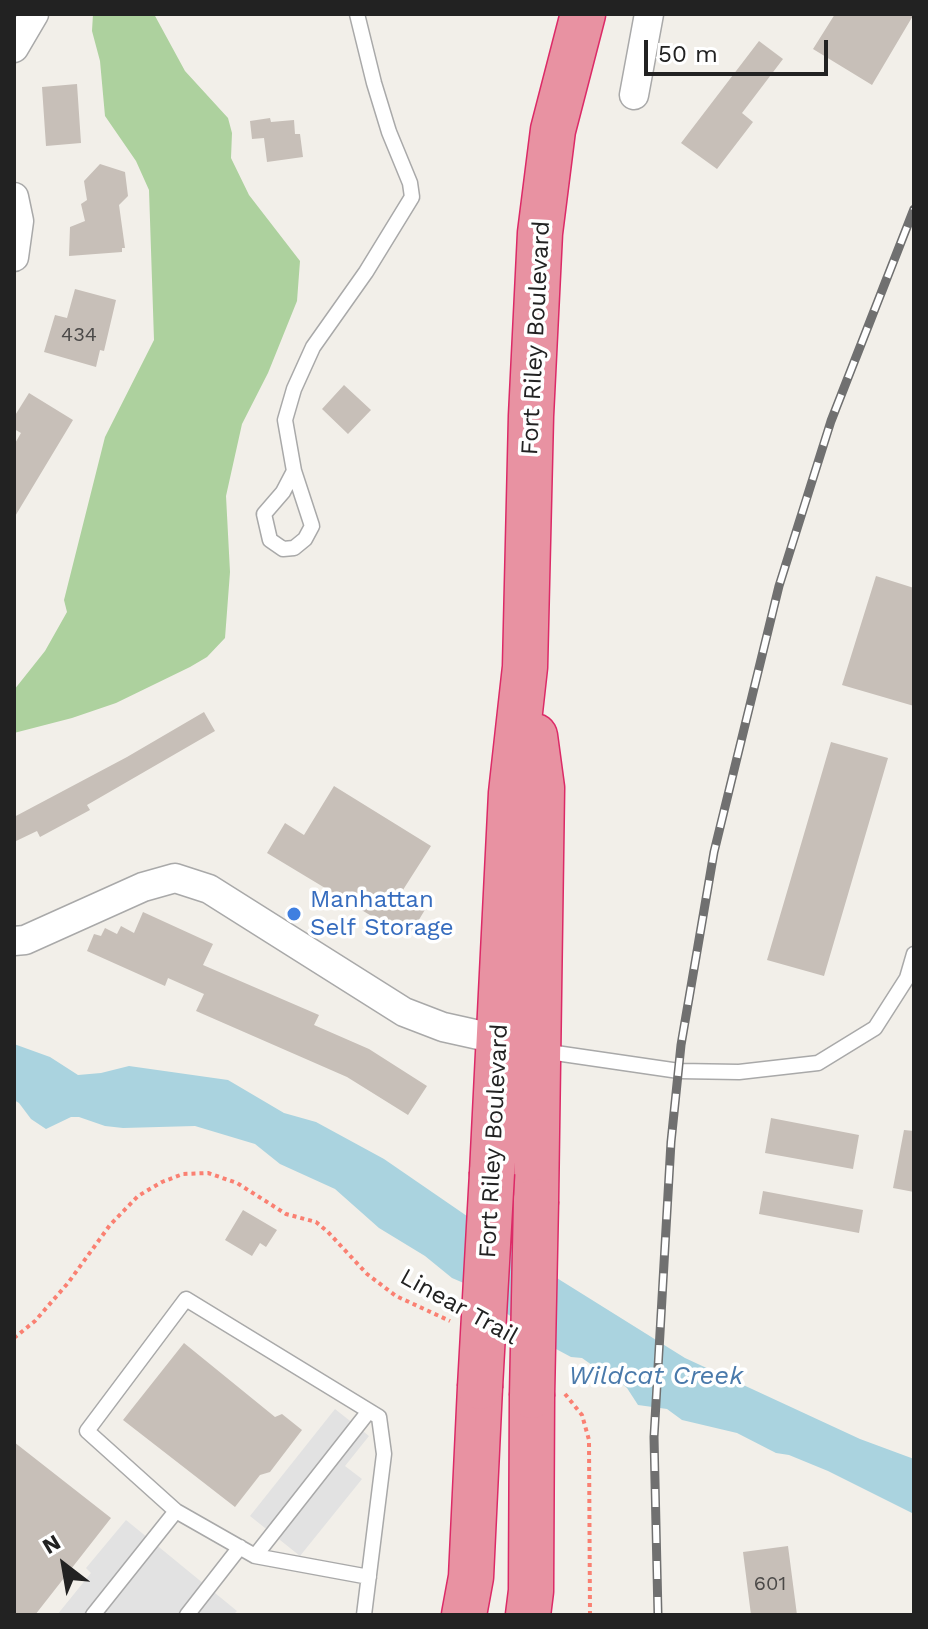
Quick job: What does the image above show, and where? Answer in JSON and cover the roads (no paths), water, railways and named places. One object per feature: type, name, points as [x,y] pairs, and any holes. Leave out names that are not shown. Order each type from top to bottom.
[{"type":"highway","name":"Fort Riley Boulevard","points":[[464,1615],[471,1577],[492,1173],[519,1044],[542,788],[525,667],[531,416],[540,233],[553,130],[583,14]]},
{"type":"highway","name":"Fort Riley Boulevard","points":[[519,1044],[536,1201],[544,1392],[528,1615]]},
{"type":"street","points":[[14,48],[34,14]]},
{"type":"street","points":[[634,95],[649,14]]},
{"type":"street","points":[[14,197],[19,221],[14,257]]},
{"type":"street","points":[[14,941],[25,940],[143,887],[175,878],[209,889],[404,1012],[443,1027],[519,1044]]},
{"type":"lane","points":[[294,471],[283,492],[264,514],[270,540],[283,549],[294,548],[305,539],[312,526],[294,471],[285,420],[294,389],[313,347],[366,272],[412,197],[410,183],[389,132],[374,83],[357,14]]},
{"type":"lane","points":[[519,1044],[679,1071],[739,1072],[818,1063],[875,1028],[907,978],[914,954]]},
{"type":"lane","points":[[364,1615],[369,1577],[384,1454],[379,1417],[186,1299],[87,1431],[176,1511],[255,1556],[369,1577]]},
{"type":"lane","points":[[255,1556],[369,1411]]},
{"type":"lane","points":[[93,1615],[176,1511]]},
{"type":"lane","points":[[187,1615],[240,1547]]},
{"type":"water","name":"Wildcat Creek","points":[[14,1044],[50,1057],[78,1075],[129,1066],[228,1080],[284,1113],[316,1122],[384,1159],[560,1280],[685,1358],[860,1439],[914,1459],[914,1514],[828,1471],[776,1453],[737,1433],[682,1420],[667,1409],[638,1405],[627,1388],[605,1370],[556,1349],[466,1284],[452,1278],[425,1256],[379,1228],[335,1189],[280,1164],[255,1144],[195,1126],[123,1128],[105,1126],[79,1117],[71,1117],[46,1129],[31,1119],[14,1100]]},
{"type":"railway","points":[[658,1615],[654,1437],[671,1142],[681,1045],[714,852],[779,586],[831,421],[914,209]]},
{"type":"place","name":"Manhattan Self Storage","points":[[294,914]]}]
